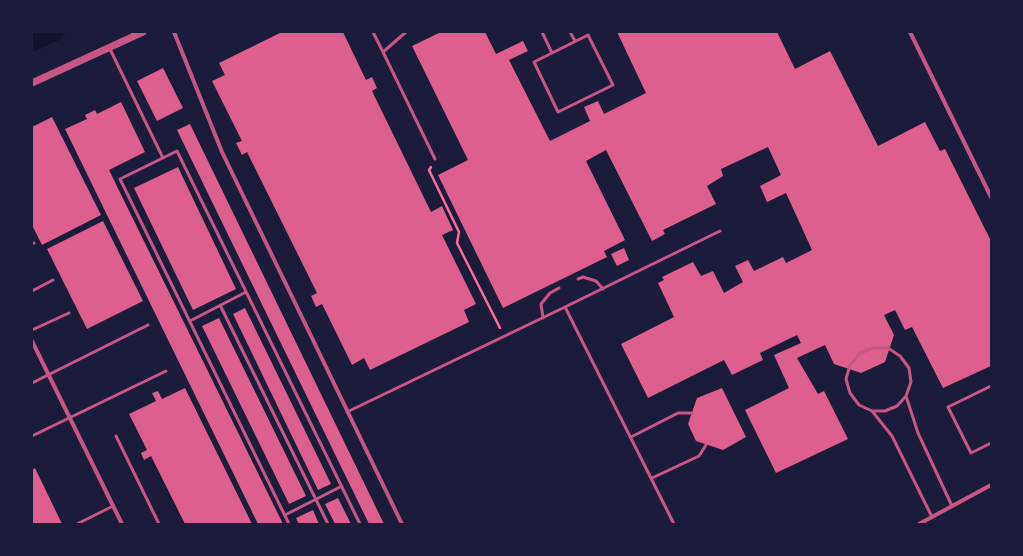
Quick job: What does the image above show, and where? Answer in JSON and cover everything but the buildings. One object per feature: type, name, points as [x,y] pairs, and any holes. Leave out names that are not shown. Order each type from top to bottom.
[{"type":"street","points":[[32,83],[142,32]]},
{"type":"street","points":[[174,32],[222,152],[402,524]]},
{"type":"street","points":[[910,32],[991,197]]},
{"type":"street","points":[[32,341],[33,348],[69,416],[122,524]]},
{"type":"street","points":[[919,524],[991,485]]},
{"type":"lane","points":[[372,32],[434,159]]},
{"type":"lane","points":[[383,52],[406,32]]},
{"type":"lane","points":[[542,32],[552,53]]},
{"type":"lane","points":[[570,32],[575,41]]},
{"type":"lane","points":[[588,35],[613,85],[558,112],[534,62],[575,41],[588,35]]},
{"type":"lane","points":[[109,47],[163,158]]},
{"type":"lane","points":[[289,524],[120,179],[177,151],[360,524]]},
{"type":"lane","points":[[347,412],[720,231]]},
{"type":"lane","points":[[578,279],[584,277],[596,281],[603,289]]},
{"type":"lane","points":[[32,291],[53,280]]},
{"type":"lane","points":[[542,318],[541,304],[550,293],[559,288]]},
{"type":"lane","points":[[190,321],[246,292]]},
{"type":"lane","points":[[220,305],[328,524]]},
{"type":"lane","points":[[565,307],[674,524]]},
{"type":"lane","points":[[32,330],[69,313]]},
{"type":"lane","points":[[32,383],[148,325]]},
{"type":"lane","points":[[873,348],[888,348],[900,356],[909,368],[911,382],[906,396],[897,406],[885,411],[872,411],[859,405],[850,393],[846,379],[850,365],[860,353],[873,348]]},
{"type":"lane","points":[[32,436],[69,416],[166,371]]},
{"type":"lane","points":[[991,386],[948,407],[971,453],[991,443]]},
{"type":"lane","points":[[906,396],[918,433],[952,506]]},
{"type":"lane","points":[[872,411],[892,436],[932,517]]},
{"type":"lane","points":[[631,437],[678,413],[692,413]]},
{"type":"lane","points":[[116,436],[159,524]]},
{"type":"lane","points":[[652,478],[699,456],[706,445]]},
{"type":"lane","points":[[285,516],[342,486]]},
{"type":"lane","points":[[77,524],[113,506]]},
{"type":"path","points":[[434,159],[429,170],[459,232],[457,243],[504,336]]},
{"type":"waterway","points":[[32,43],[56,32]]}]
